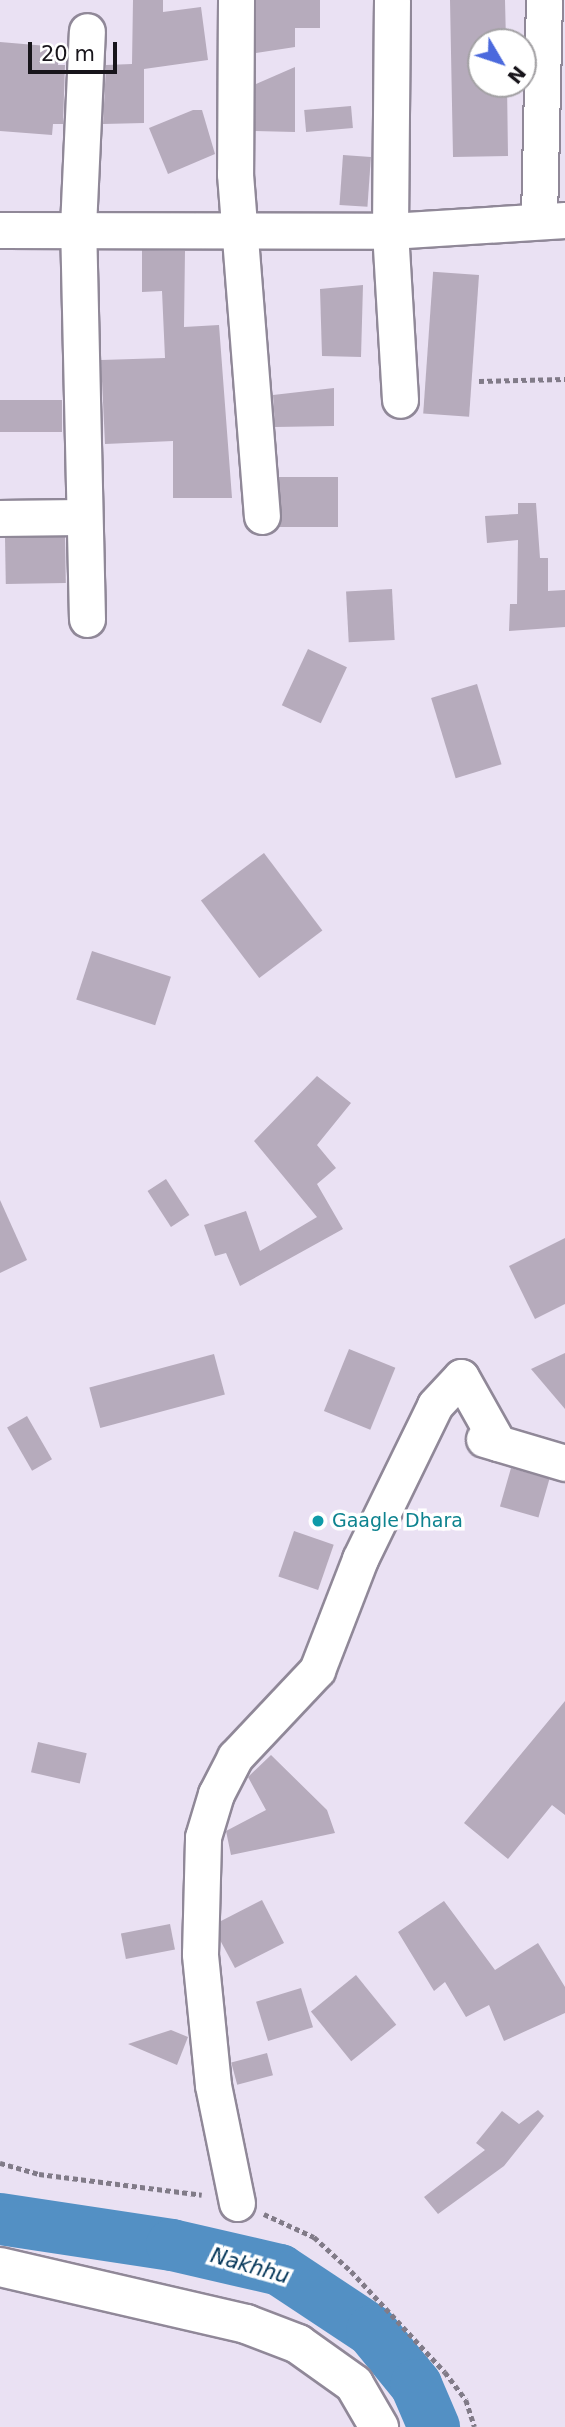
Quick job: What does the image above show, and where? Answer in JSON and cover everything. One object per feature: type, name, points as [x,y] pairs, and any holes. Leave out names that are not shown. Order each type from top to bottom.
[{"type":"street","points":[[236,0],[238,227],[262,516]]},
{"type":"street","points":[[392,0],[390,231],[400,400]]},
{"type":"street","points":[[0,230],[78,227],[150,233],[238,227],[390,231],[492,228],[552,219],[544,0]]},
{"type":"street","points":[[87,31],[78,227],[87,619]]},
{"type":"street","points":[[0,518],[85,517]]},
{"type":"street","points":[[237,2203],[214,2085],[200,1954],[203,1837],[216,1794],[235,1757],[317,1670],[360,1559],[435,1405],[461,1377],[491,1441],[565,1462]]},
{"type":"street","points":[[0,2267],[246,2324],[298,2344],[354,2384],[379,2427]]},
{"type":"path","points":[[479,381],[565,379]]},
{"type":"path","points":[[0,2163],[237,2203],[314,2237],[351,2271],[445,2372],[466,2400],[475,2427]]},
{"type":"building","points":[[133,0],[163,0],[163,12],[201,7],[208,60],[144,69],[144,123],[103,124],[106,65],[132,64]]},
{"type":"building","points":[[256,0],[320,0],[320,28],[295,28],[295,47],[256,53]]},
{"type":"building","points":[[450,0],[505,0],[506,28],[467,28],[467,98],[507,98],[508,156],[453,157]]},
{"type":"building","points":[[0,42],[59,47],[58,65],[65,65],[63,124],[53,124],[52,135],[0,131]]},
{"type":"building","points":[[295,67],[295,132],[255,131],[256,84]]},
{"type":"building","points":[[351,106],[353,128],[306,132],[304,110]]},
{"type":"building","points":[[193,110],[202,110],[215,154],[168,174],[149,128]]},
{"type":"building","points":[[343,155],[371,157],[367,207],[340,205]]},
{"type":"building","points":[[142,250],[185,251],[184,327],[219,325],[232,498],[173,498],[173,441],[105,444],[101,360],[165,358],[162,291],[142,292]]},
{"type":"building","points":[[433,272],[479,275],[469,417],[423,413]]},
{"type":"building","points":[[363,285],[361,357],[322,356],[320,289]]},
{"type":"building","points":[[334,388],[334,426],[275,427],[273,395]]},
{"type":"building","points":[[0,400],[62,400],[62,432],[0,432]]},
{"type":"building","points":[[279,477],[338,477],[338,527],[279,527]]},
{"type":"building","points":[[518,503],[536,503],[540,558],[548,558],[548,591],[565,590],[565,627],[509,631],[510,604],[517,604],[518,540],[487,543],[485,516],[518,514]]},
{"type":"building","points":[[65,537],[66,583],[6,584],[5,538]]},
{"type":"building","points":[[392,589],[395,640],[349,642],[346,591]]},
{"type":"building","points":[[308,649],[347,667],[321,723],[282,705]]},
{"type":"building","points":[[477,684],[502,764],[456,778],[431,698]]},
{"type":"building","points":[[264,853],[322,930],[259,978],[201,901]]},
{"type":"building","points":[[92,951],[171,977],[155,1025],[76,1000]]},
{"type":"building","points":[[317,1076],[351,1103],[317,1145],[336,1168],[317,1184],[343,1229],[240,1286],[226,1253],[215,1256],[204,1225],[246,1211],[260,1251],[317,1217],[254,1141]]},
{"type":"building","points":[[166,1179],[189,1215],[171,1227],[148,1191]]},
{"type":"building","points":[[0,1200],[27,1260],[0,1273]]},
{"type":"building","points":[[565,1238],[565,1304],[535,1319],[509,1266]]},
{"type":"building","points":[[349,1349],[395,1368],[370,1430],[324,1411]]},
{"type":"building","points":[[565,1353],[565,1409],[531,1369]]},
{"type":"building","points":[[214,1354],[225,1395],[100,1428],[89,1387]]},
{"type":"building","points":[[27,1416],[52,1459],[32,1471],[7,1428]]},
{"type":"building","points":[[511,1468],[549,1479],[538,1517],[500,1506]]},
{"type":"building","points":[[294,1531],[334,1545],[318,1590],[278,1576]]},
{"type":"building","points":[[565,1701],[565,1815],[552,1805],[508,1859],[464,1823]]},
{"type":"building","points":[[38,1742],[87,1753],[80,1783],[31,1772]]},
{"type":"building","points":[[271,1755],[327,1810],[335,1833],[231,1855],[226,1831],[266,1810],[248,1777]]},
{"type":"building","points":[[262,1900],[284,1943],[235,1968],[220,1940],[221,1921]]},
{"type":"building","points":[[444,1901],[495,1970],[538,1943],[565,1987],[565,2013],[504,2041],[489,2005],[466,2017],[445,1982],[434,1991],[398,1932]]},
{"type":"building","points":[[170,1924],[175,1950],[126,1959],[121,1934]]},
{"type":"building","points":[[356,1975],[396,2025],[351,2061],[311,2012]]},
{"type":"building","points":[[301,1988],[313,2027],[268,2041],[256,2002]]},
{"type":"building","points":[[171,2030],[188,2037],[177,2065],[128,2044]]},
{"type":"building","points":[[267,2053],[273,2075],[237,2085],[231,2063]]},
{"type":"building","points":[[538,2110],[544,2116],[504,2166],[438,2214],[424,2197],[485,2150],[476,2143],[502,2111],[519,2124]]},
{"type":"waterway","name":"Nakhhu","points":[[0,2219],[172,2245],[280,2270],[372,2331],[416,2385],[434,2427]]},
{"type":"place","name":"Gaagle Dhara","points":[[318,1521]]}]
